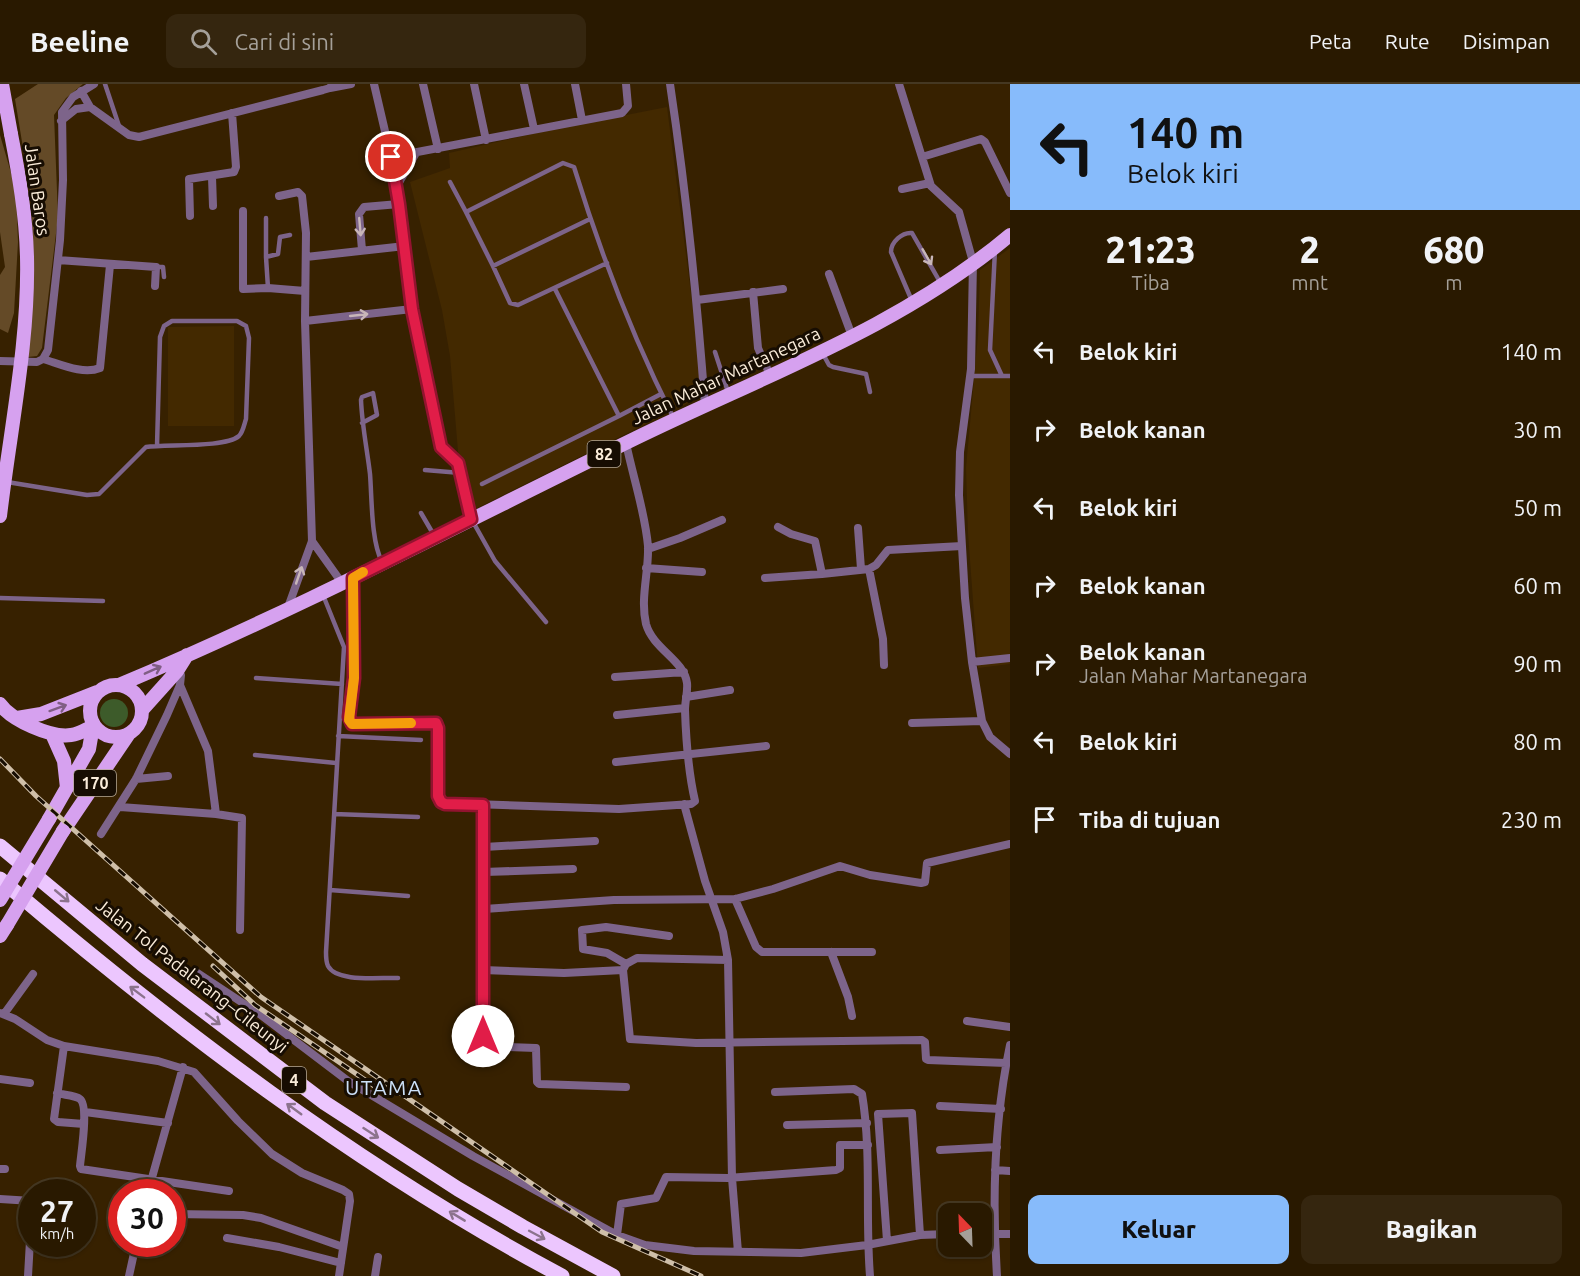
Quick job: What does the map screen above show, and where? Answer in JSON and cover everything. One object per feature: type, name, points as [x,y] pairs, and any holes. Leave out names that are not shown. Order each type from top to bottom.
[{"type":"highway","points":[[0,92],[13,84]]},
{"type":"highway","name":"Jalan Tol Padalarang–Cileunyi","points":[[0,846],[142,964],[325,1103],[458,1189],[613,1276]]},
{"type":"highway","name":"4","points":[[0,879],[129,986],[304,1117],[438,1205],[511,1249],[562,1276]]},
{"type":"main road","name":"Jalan Baros","points":[[0,516],[27,302],[23,197],[2,84]]},
{"type":"main road","name":"Jalan Mahar Martanegara","points":[[119,685],[287,610],[626,443],[852,336],[943,286],[1010,235]]},
{"type":"main road","points":[[17,718],[41,714],[104,688],[119,685],[128,687],[135,693],[142,710],[178,678],[187,655]]},
{"type":"main road","name":"170","points":[[0,900],[67,790],[89,749],[93,726],[89,711],[97,692]]},
{"type":"main road","points":[[0,704],[7,714],[52,734],[70,735],[93,726],[105,735],[117,737],[128,735]]},
{"type":"main road","name":"170","points":[[4,930],[63,831],[128,735],[139,724],[142,710]]},
{"type":"main road","name":"170","points":[[52,734],[64,760],[67,790]]},
{"type":"street","points":[[44,359],[48,350],[58,260],[63,180],[61,121],[65,106],[81,91],[94,84]]},
{"type":"street","points":[[81,91],[90,107],[129,135],[139,137],[331,86],[351,84]]},
{"type":"street","points":[[374,84],[396,186],[412,309],[441,447],[458,463],[471,519]]},
{"type":"street","points":[[423,84],[438,149]]},
{"type":"street","points":[[474,84],[486,140]]},
{"type":"street","points":[[524,84],[534,129]]},
{"type":"street","points":[[575,84],[582,120]]},
{"type":"street","points":[[391,157],[622,113],[628,106],[626,84]]},
{"type":"street","points":[[670,84],[685,183],[705,406]]},
{"type":"street","points":[[899,84],[930,183],[934,190],[959,212],[974,262],[970,376],[960,452],[959,506],[965,598],[972,662],[982,721],[990,737],[1010,754]]},
{"type":"street","points":[[61,121],[76,110],[90,107]]},
{"type":"street","points":[[190,216],[189,179],[228,175],[234,172],[236,167],[232,113]]},
{"type":"street","points":[[922,157],[981,139],[985,142],[1010,193]]},
{"type":"street","points":[[396,186],[416,153]]},
{"type":"street","points":[[212,177],[213,206]]},
{"type":"street","points":[[902,189],[930,183]]},
{"type":"street","points":[[279,196],[298,192],[302,196],[306,257],[305,321],[312,541],[287,610]]},
{"type":"street","points":[[362,250],[359,214],[361,209],[399,204]]},
{"type":"street","points":[[243,211],[243,289],[268,288],[305,291]]},
{"type":"street","points":[[306,257],[405,246]]},
{"type":"street","points":[[58,260],[156,267],[155,286]]},
{"type":"street","points":[[0,361],[37,362],[44,359],[75,369],[96,370],[100,368],[110,265]]},
{"type":"street","points":[[829,274],[852,336]]},
{"type":"street","points":[[697,300],[783,289]]},
{"type":"street","points":[[753,292],[758,348],[770,375]]},
{"type":"street","points":[[305,321],[412,309]]},
{"type":"street","points":[[312,541],[347,580],[355,639],[354,678],[349,717],[351,722],[352,724],[436,723],[438,728],[438,796],[441,802],[445,804],[619,809],[684,804],[695,801],[688,755],[685,708],[687,683],[684,672],[656,644],[648,628],[644,609],[647,537],[626,443]]},
{"type":"street","points":[[648,549],[722,520]]},
{"type":"street","points":[[778,527],[791,534],[815,541],[822,574]]},
{"type":"street","points":[[858,528],[865,569],[883,639],[884,665]]},
{"type":"street","points":[[765,578],[865,569],[876,565],[888,550],[962,546]]},
{"type":"street","points":[[646,568],[702,572]]},
{"type":"street","points":[[972,662],[1010,658]]},
{"type":"street","points":[[615,677],[684,672]]},
{"type":"street","points":[[101,834],[136,779],[178,678]]},
{"type":"street","points":[[178,678],[208,751],[216,814]]},
{"type":"street","points":[[686,697],[730,690]]},
{"type":"street","points":[[617,715],[685,708]]},
{"type":"street","points":[[912,723],[982,721]]},
{"type":"street","points":[[616,762],[766,746]]},
{"type":"street","points":[[136,779],[168,776]]},
{"type":"street","points":[[684,804],[699,860],[723,932],[728,960],[732,1178],[738,1252]]},
{"type":"street","points":[[483,805],[483,1047],[536,1048],[537,1082],[539,1084],[626,1087]]},
{"type":"street","points":[[120,807],[216,814],[240,817],[243,820],[240,930]]},
{"type":"street","points":[[484,847],[595,841]]},
{"type":"street","points":[[484,909],[614,900],[735,899],[773,889],[840,866],[870,875],[923,883],[927,863],[1010,844]]},
{"type":"street","points":[[484,872],[573,869]]},
{"type":"street","points":[[735,899],[756,947],[762,952],[872,952]]},
{"type":"street","points":[[669,936],[606,927],[582,930],[583,949],[607,953],[624,967],[631,1040],[672,1042],[922,1040],[925,1042],[926,1059],[928,1060],[1006,1063]]},
{"type":"street","points":[[831,952],[848,997],[852,1016]]},
{"type":"street","points":[[483,970],[564,973],[624,967],[637,958],[728,960]]},
{"type":"street","points":[[196,972],[261,1015],[348,1081],[473,1156],[616,1235],[645,1245],[670,1249],[801,1253],[938,1234]]},
{"type":"street","points":[[33,974],[2,1013],[47,1040],[64,1046],[99,1050],[183,1067],[200,1076],[238,1121],[272,1154],[302,1173],[347,1192],[350,1201],[339,1276]]},
{"type":"street","points":[[967,1022],[1010,1028]]},
{"type":"street","points":[[997,1276],[994,1233],[995,1170],[1001,1109],[1007,1081],[1006,1063],[1010,1045]]},
{"type":"street","points":[[64,1046],[55,1120],[84,1124]]},
{"type":"street","points":[[57,1093],[79,1099],[83,1103],[85,1112],[81,1169],[152,1179],[183,1067]]},
{"type":"street","points":[[0,1079],[30,1083]]},
{"type":"street","points":[[775,1092],[857,1090],[862,1094],[867,1123],[867,1245],[870,1276]]},
{"type":"street","points":[[940,1106],[1001,1109]]},
{"type":"street","points":[[85,1112],[168,1123]]},
{"type":"street","points":[[886,1241],[878,1114],[912,1113],[920,1235]]},
{"type":"street","points":[[787,1125],[867,1123]]},
{"type":"street","points":[[616,1235],[621,1204],[656,1198],[666,1178],[732,1178],[836,1170],[840,1168],[840,1145],[880,1152]]},
{"type":"street","points":[[940,1150],[997,1147]]},
{"type":"street","points":[[995,1170],[1010,1171]]},
{"type":"street","points":[[186,1184],[228,1191]]},
{"type":"street","points":[[0,1199],[18,1200]]},
{"type":"street","points":[[186,1214],[243,1215],[261,1218],[343,1247]]},
{"type":"street","points":[[994,1233],[1010,1234]]},
{"type":"street","points":[[227,1238],[279,1246],[341,1263]]},
{"type":"street","points":[[28,1276],[29,1257]]},
{"type":"street","points":[[129,1276],[133,1257]]},
{"type":"street","points":[[375,1276],[378,1257]]},
{"type":"lane","points":[[105,84],[118,126]]},
{"type":"lane","points":[[466,212],[563,163],[574,167],[606,263],[674,420]]},
{"type":"lane","points":[[450,182],[513,305],[555,289],[606,263]]},
{"type":"lane","points":[[266,218],[268,288]]},
{"type":"lane","points":[[493,266],[590,219]]},
{"type":"lane","points":[[913,304],[891,252],[892,246],[902,235],[912,233],[943,286]]},
{"type":"lane","points":[[266,257],[278,254],[280,237],[290,236]]},
{"type":"lane","points":[[995,247],[990,350],[1002,376]]},
{"type":"lane","points":[[156,267],[163,267],[164,277]]},
{"type":"lane","points":[[555,289],[619,416]]},
{"type":"lane","points":[[4,482],[87,495],[99,494],[146,447],[220,443],[238,437],[246,419],[249,338],[246,326],[237,321],[172,321],[164,326],[160,338],[157,446]]},
{"type":"lane","points":[[822,351],[832,367],[865,373],[870,392]]},
{"type":"lane","points":[[715,352],[729,394]]},
{"type":"lane","points":[[970,376],[1010,376]]},
{"type":"lane","points":[[362,423],[377,416],[372,393],[361,398],[362,423],[371,489],[375,544],[382,563]]},
{"type":"lane","points":[[482,484],[661,394]]},
{"type":"lane","points":[[425,470],[460,473]]},
{"type":"lane","points":[[421,513],[435,537]]},
{"type":"lane","points":[[471,519],[495,561],[546,622]]},
{"type":"lane","points":[[322,592],[343,640],[326,952],[328,967],[342,977],[398,978]]},
{"type":"lane","points":[[0,598],[103,601]]},
{"type":"lane","points":[[256,678],[342,684]]},
{"type":"lane","points":[[338,736],[421,740]]},
{"type":"lane","points":[[255,755],[336,763]]},
{"type":"lane","points":[[334,814],[418,817]]},
{"type":"lane","points":[[330,890],[408,896]]},
{"type":"shaded area","points":[[38,84],[83,84],[66,98],[54,115],[58,217],[42,348],[37,356],[28,357],[33,267],[32,203],[15,99]]},
{"type":"shaded area","points":[[667,107],[704,395],[471,511],[459,463],[450,356],[442,310],[410,182],[450,168],[449,153]]},
{"type":"shaded area","points":[[0,135],[16,190],[18,242],[14,313],[8,333],[0,329],[0,275],[5,267],[0,232]]},
{"type":"shaded area","points":[[1010,248],[1010,664],[978,668],[968,533],[966,468],[978,335],[980,270]]},
{"type":"shaded area","points":[[234,326],[234,426],[168,426],[168,327]]},
{"type":"shaded area","points":[[114,699],[124,703],[128,713],[124,723],[114,727],[104,723],[100,713],[104,703]]},
{"type":"railway","points":[[0,759],[36,796],[261,997],[602,1232],[701,1276]]},
{"type":"railway","points":[[213,966],[255,1005],[377,1088]]},
{"type":"slow traffic","points":[[363,572],[353,578],[354,678],[349,720],[352,724],[411,723]]},
{"type":"district","name":"UTAMA","points":[[384,1088]]},
{"type":"route","points":[[391,157],[412,309],[441,447],[458,463],[471,519],[353,578],[354,678],[349,720],[352,724],[435,722],[438,726],[438,796],[441,802],[483,805],[483,1036]]}]
